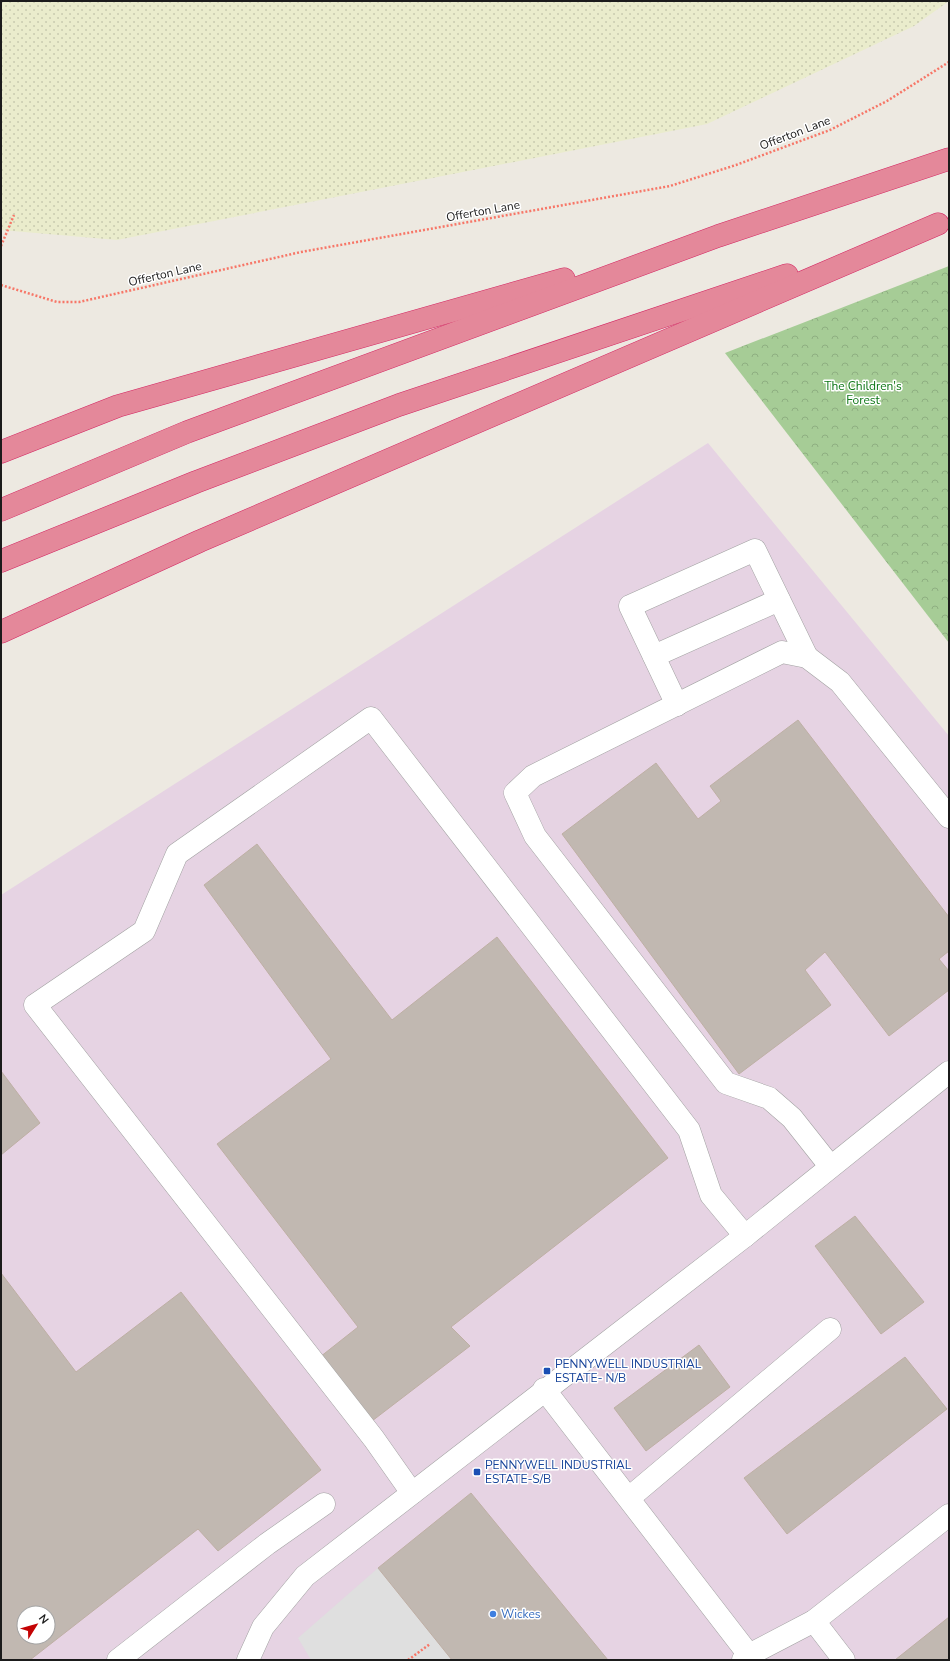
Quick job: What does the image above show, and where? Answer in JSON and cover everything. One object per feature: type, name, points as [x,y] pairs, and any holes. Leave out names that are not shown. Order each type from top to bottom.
[{"type":"highway","points":[[1,510],[187,432],[718,236],[949,159]]},
{"type":"highway","points":[[1,561],[196,482],[399,405],[943,222]]},
{"type":"highway","points":[[1,632],[200,540],[943,222]]},
{"type":"highway","points":[[1,452],[118,406],[718,236]]},
{"type":"street","points":[[677,705],[630,606],[755,550],[806,657]]},
{"type":"street","points":[[654,656],[779,600]]},
{"type":"street","points":[[830,1166],[792,1118],[769,1098],[726,1083],[535,836],[515,792],[533,776],[782,652],[806,657],[840,682],[949,817]]},
{"type":"street","points":[[412,1493],[374,1439],[35,1004],[144,931],[177,854],[371,718],[689,1130],[711,1195],[745,1236]]},
{"type":"street","points":[[256,1656],[263,1627],[305,1576],[544,1389],[745,1236],[830,1166],[949,1072]]},
{"type":"street","points":[[629,1498],[830,1329]]},
{"type":"street","points":[[544,1389],[629,1498],[748,1658],[814,1621],[949,1515]]},
{"type":"street","points":[[118,1660],[267,1544],[324,1504]]},
{"type":"street","points":[[814,1621],[844,1660]]},
{"type":"path","name":"Offerton Lane","points":[[1,285],[57,302],[79,302],[301,252],[670,186],[736,165],[830,130],[887,101],[949,62]]},
{"type":"path","points":[[1,246],[14,215]]},
{"type":"path","points":[[408,1660],[430,1644]]},
{"type":"shaded area","points":[[708,443],[949,736],[949,1660],[1,1660],[1,895]]},
{"type":"shaded area","points":[[378,1568],[452,1660],[311,1660],[298,1638]]},
{"type":"green space","points":[[1,1],[949,1],[914,26],[707,124],[117,240],[1,230]]},
{"type":"green space","name":"The Children's Forest","points":[[949,266],[949,643],[725,353]]},
{"type":"building","points":[[798,720],[949,917],[949,951],[939,959],[949,971],[949,990],[889,1036],[825,952],[805,970],[831,1005],[739,1074],[562,834],[656,763],[698,819],[721,801],[710,786]]},
{"type":"building","points":[[257,844],[392,1020],[497,937],[668,1158],[451,1327],[470,1346],[372,1421],[320,1357],[358,1327],[217,1144],[331,1059],[204,885]]},
{"type":"building","points":[[1,1071],[40,1123],[1,1155]]},
{"type":"building","points":[[855,1216],[924,1302],[881,1334],[815,1246]]},
{"type":"building","points":[[1,1273],[76,1372],[181,1292],[321,1470],[218,1551],[198,1529],[56,1640],[56,1605],[16,1605],[16,1645],[49,1645],[30,1660],[1,1660]]},
{"type":"building","points":[[699,1345],[730,1387],[646,1451],[614,1408]]},
{"type":"building","points":[[905,1357],[947,1409],[787,1534],[744,1478]]},
{"type":"building","name":"Wickes","points":[[471,1493],[608,1660],[452,1660],[378,1568]]},
{"type":"building","points":[[949,1617],[949,1660],[895,1660]]},
{"type":"place","name":"PENNYWELL INDUSTRIAL ESTATE- N/B","points":[[547,1371]]},
{"type":"place","name":"PENNYWELL INDUSTRIAL ESTATE-S/B","points":[[477,1472]]},
{"type":"place","name":"Wickes","points":[[493,1614]]}]
